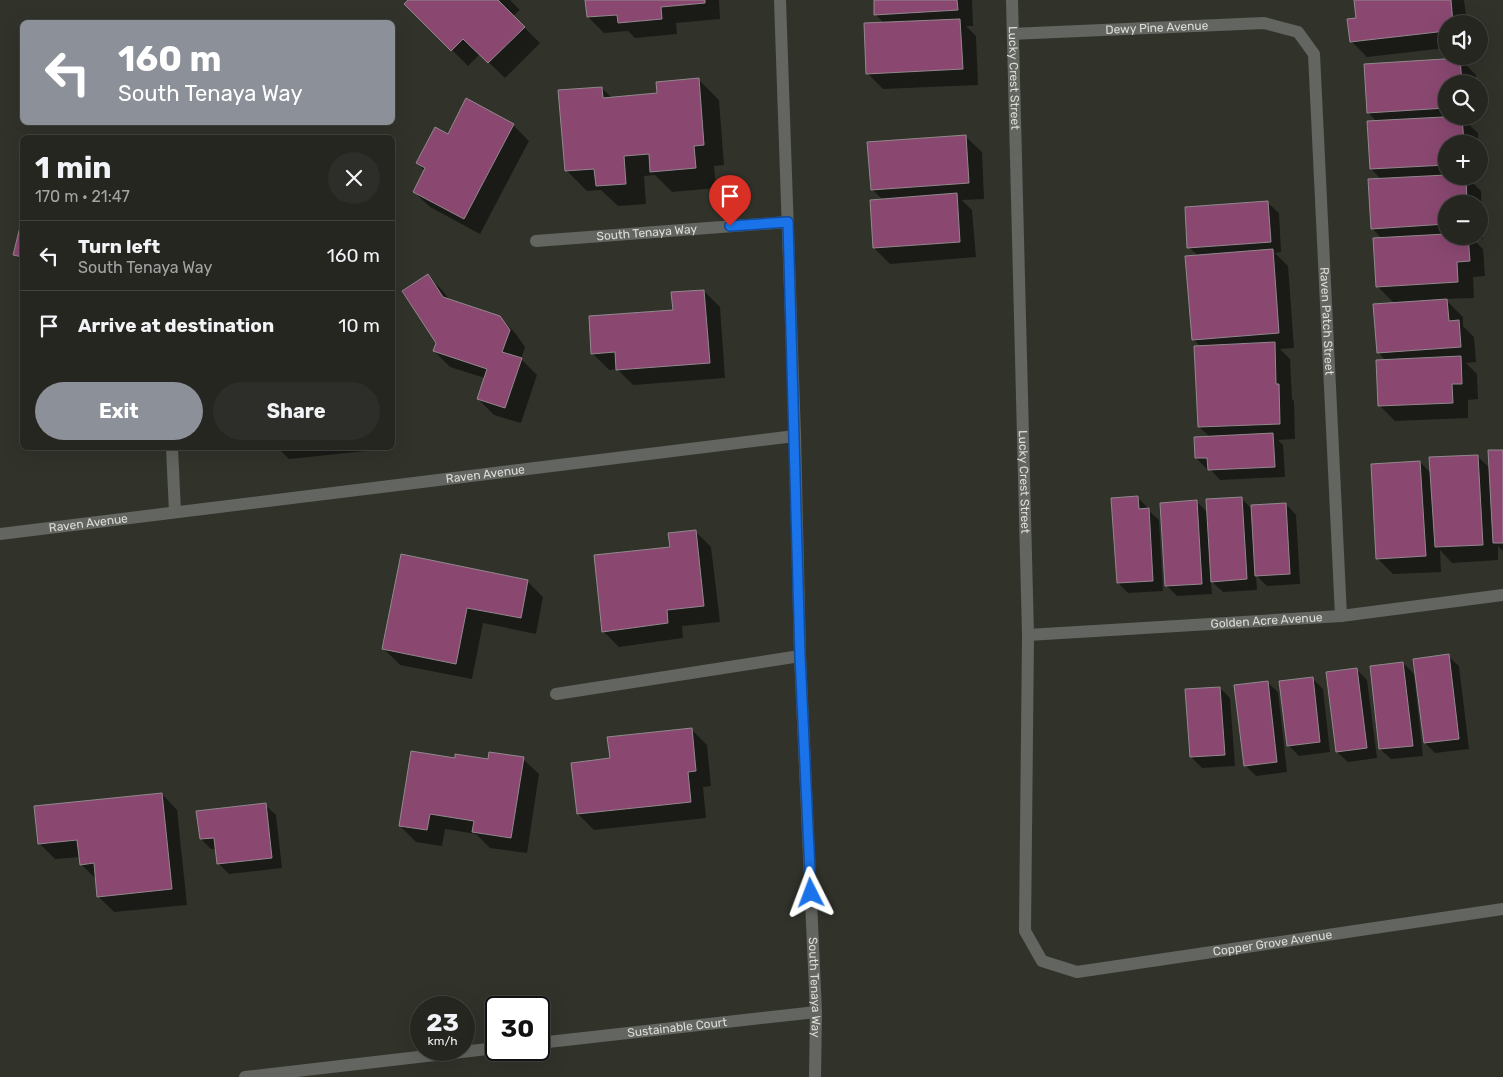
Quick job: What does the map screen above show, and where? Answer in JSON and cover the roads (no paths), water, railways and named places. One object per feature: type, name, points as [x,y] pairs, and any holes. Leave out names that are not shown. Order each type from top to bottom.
[{"type":"street","name":"South Tenaya Way","points":[[780,0],[795,436],[800,656],[816,1012],[815,1077]]},
{"type":"street","name":"Lucky Crest Street","points":[[1012,0],[1028,635],[1025,931],[1042,961]]},
{"type":"street","name":"Dewy Pine Avenue","points":[[1013,34],[1264,22],[1298,32]]},
{"type":"street","name":"Raven Patch Street","points":[[1298,32],[1314,54],[1340,616]]},
{"type":"street","name":"South Tenaya Way","points":[[536,241],[788,222]]},
{"type":"street","name":"Raven Avenue","points":[[0,534],[795,436]]},
{"type":"street","points":[[172,450],[175,512]]},
{"type":"street","name":"Golden Acre Avenue","points":[[1028,635],[1340,616],[1503,595]]},
{"type":"street","points":[[556,694],[800,656]]},
{"type":"street","name":"Copper Grove Avenue","points":[[1042,961],[1077,972],[1503,909]]},
{"type":"street","name":"Sustainable Court","points":[[550,1042],[816,1012]]},
{"type":"street","points":[[245,1077],[485,1049]]}]
